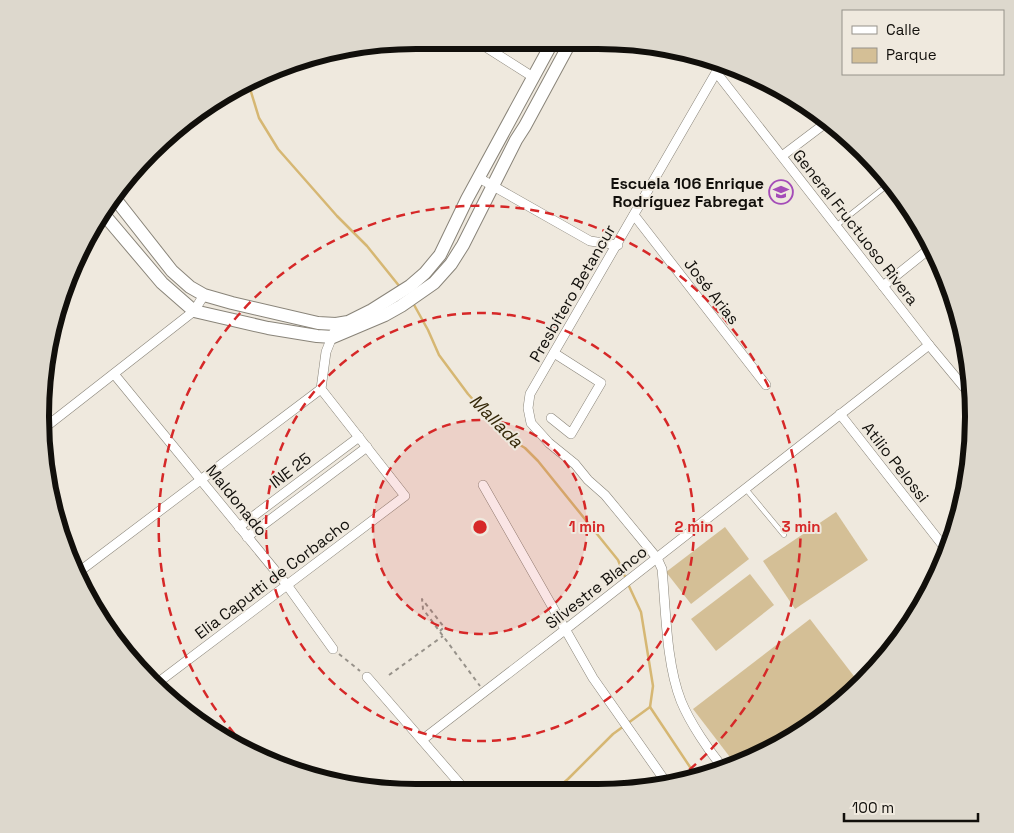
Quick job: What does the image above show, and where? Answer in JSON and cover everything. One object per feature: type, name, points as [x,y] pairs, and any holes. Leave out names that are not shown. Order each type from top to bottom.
[{"type":"street","points":[[489,49],[533,77]]},
{"type":"street","points":[[413,291],[425,272],[440,255],[467,199],[548,49]]},
{"type":"street","points":[[108,218],[162,283],[194,311],[268,328],[317,336],[360,327],[413,291],[434,283],[451,264],[463,245],[516,140],[567,49]]},
{"type":"street","name":"Presbítero Betancur","points":[[657,558],[605,495],[588,480],[575,464],[549,443],[531,423],[528,408],[530,394],[618,245],[718,69]]},
{"type":"street","name":"General Fructuoso Rivera","points":[[716,72],[964,386]]},
{"type":"street","points":[[782,156],[822,126]]},
{"type":"street","points":[[479,178],[590,241],[618,245]]},
{"type":"street","points":[[118,202],[172,271],[190,287],[204,295],[318,323],[334,331]]},
{"type":"street","name":"José Arias","points":[[634,215],[766,385]]},
{"type":"street","points":[[883,286],[926,252]]},
{"type":"street","points":[[49,424],[194,311],[204,295]]},
{"type":"street","points":[[82,569],[321,390],[326,352],[334,331]]},
{"type":"street","name":"Silvestre Blanco","points":[[422,740],[929,344]]},
{"type":"street","points":[[550,418],[570,434],[601,383],[554,353]]},
{"type":"street","name":"Maldonado","points":[[114,374],[287,585],[333,649]]},
{"type":"street","points":[[321,390],[366,447]]},
{"type":"street","name":"Atilio Pelossi","points":[[840,414],[942,544]]},
{"type":"street","name":"INE 25","points":[[239,527],[359,437]]},
{"type":"street","name":"INE 25","points":[[247,536],[366,447]]},
{"type":"street","name":"Elia Caputti de Corbacho","points":[[160,681],[405,496],[366,447]]},
{"type":"street","points":[[482,485],[593,678],[663,778]]},
{"type":"street","points":[[657,558],[662,569],[672,666],[681,702],[709,751],[719,764]]},
{"type":"street","points":[[367,677],[460,784]]},
{"type":"lane","points":[[836,226],[885,187]]},
{"type":"lane","points":[[745,488],[784,535]]},
{"type":"path","points":[[440,631],[444,627],[422,599],[423,609],[485,692]]},
{"type":"path","points":[[389,675],[443,636]]},
{"type":"path","points":[[333,649],[367,677]]},
{"type":"green space","points":[[836,512],[868,560],[795,609],[763,561]]},
{"type":"green space","points":[[725,527],[749,559],[691,604],[666,572]]},
{"type":"green space","points":[[750,574],[774,605],[716,651],[691,619]]},
{"type":"green space","points":[[810,619],[856,679],[802,722],[760,746],[731,759],[693,709]]},
{"type":"waterway","name":"Mallada","points":[[250,89],[259,118],[278,149],[337,216],[367,246],[400,287]]},
{"type":"waterway","name":"Mallada","points":[[413,303],[439,355],[468,394],[507,437],[525,448],[538,461],[618,560],[626,579]]},
{"type":"waterway","name":"Mallada","points":[[628,584],[641,612],[653,686],[650,707],[693,772]]},
{"type":"waterway","points":[[562,784],[613,734],[650,707]]},
{"type":"place","name":"Escuela 106 Enrique Rodríguez Fabregat","points":[[781,192]]}]
